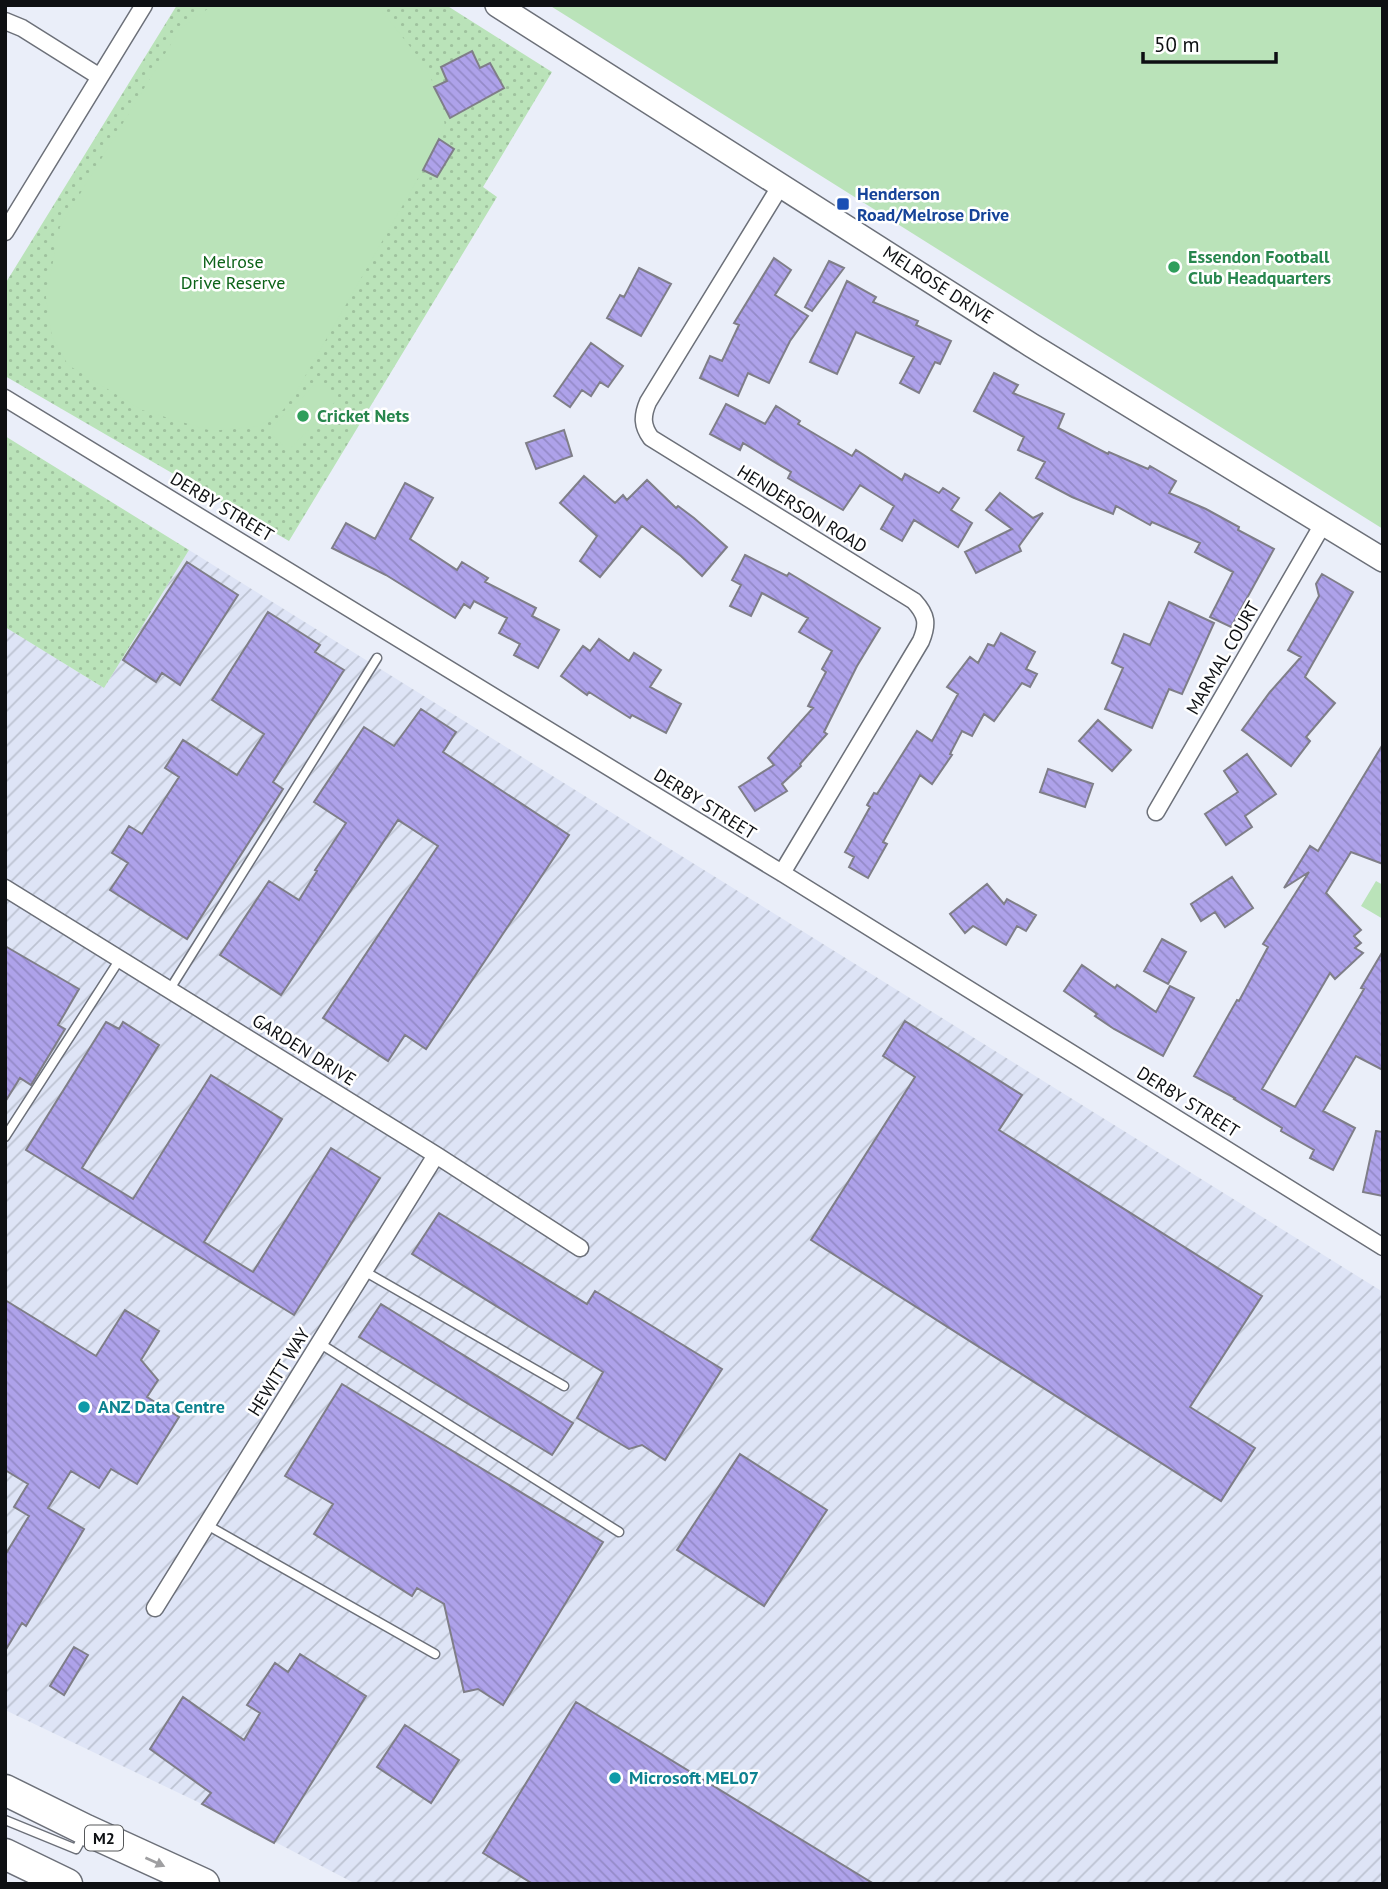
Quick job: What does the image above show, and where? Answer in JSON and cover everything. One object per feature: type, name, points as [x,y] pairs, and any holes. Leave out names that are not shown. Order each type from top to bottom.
[{"type":"highway","name":"M2","points":[[5,1790],[204,1884]]},
{"type":"highway","points":[[5,1854],[65,1882]]},
{"type":"highway","points":[[5,1873],[65,1882]]},
{"type":"street","points":[[5,232],[144,5]]},
{"type":"street","name":"MELROSE DRIVE","points":[[498,5],[1031,345],[1383,560]]},
{"type":"street","points":[[5,22],[22,28],[100,77]]},
{"type":"street","name":"HENDERSON ROAD","points":[[781,184],[648,402],[644,413],[646,432],[651,438],[914,601],[927,618],[927,628],[921,641],[782,873]]},
{"type":"street","name":"DERBY STREET","points":[[5,398],[782,873],[1383,1247]]},
{"type":"street","name":"MARMAL COURT","points":[[1156,812],[1323,524]]},
{"type":"street","name":"GARDEN DRIVE","points":[[5,888],[580,1248]]},
{"type":"street","name":"HEWITT WAY","points":[[155,1608],[436,1156]]},
{"type":"lane","points":[[170,989],[376,658]]},
{"type":"lane","points":[[5,1137],[120,959]]},
{"type":"lane","points":[[364,1272],[564,1386]]},
{"type":"lane","points":[[319,1343],[619,1532]]},
{"type":"lane","points":[[207,1525],[435,1654]]},
{"type":"lane","points":[[5,1820],[76,1849],[86,1830]]},
{"type":"shaded area","points":[[189,550],[1383,1292],[1383,1884],[356,1884],[202,1804],[5,1710],[5,627],[104,688]]},
{"type":"green space","name":"Melrose Drive Reserve","points":[[177,5],[446,5],[552,72],[483,187],[497,197],[289,541],[5,376],[5,284]]},
{"type":"green space","name":"Melrose Drive Reserve","points":[[213,5],[374,5],[381,10],[423,63],[441,99],[445,127],[296,392],[283,410],[259,426],[212,431],[142,410],[68,365],[52,337],[46,297],[60,227],[180,29]]},
{"type":"green space","name":"Essendon Football Club Headquarters","points":[[549,5],[1383,5],[1383,529]]},
{"type":"green space","name":"Cricket Nets","points":[[317,382],[336,401],[288,451],[269,431]]},
{"type":"green space","points":[[5,436],[189,550],[104,688],[5,627]]},
{"type":"green space","points":[[1376,881],[1383,885],[1383,919],[1361,906]]},
{"type":"building","points":[[472,51],[480,68],[490,63],[504,88],[450,118],[434,87],[447,81],[441,67]]},
{"type":"building","points":[[439,139],[454,149],[437,177],[423,170]]},
{"type":"building","points":[[774,258],[791,270],[775,295],[808,316],[790,341],[769,383],[748,373],[738,396],[700,378],[710,356],[722,361],[739,325],[734,323]]},
{"type":"building","points":[[829,261],[844,268],[812,311],[805,307]]},
{"type":"building","points":[[639,268],[671,284],[641,336],[607,318],[620,295],[624,297]]},
{"type":"building","points":[[847,281],[876,297],[873,302],[918,321],[916,325],[951,341],[940,364],[935,362],[919,393],[900,383],[914,357],[856,332],[837,374],[810,362]]},
{"type":"building","points":[[591,343],[623,366],[608,387],[600,382],[591,396],[582,390],[570,407],[554,396]]},
{"type":"building","points":[[994,373],[1018,385],[1013,393],[1064,414],[1058,428],[1108,454],[1109,452],[1148,469],[1150,466],[1176,481],[1169,493],[1206,509],[1274,549],[1231,627],[1210,617],[1233,572],[1195,552],[1200,543],[1152,522],[1150,525],[1116,506],[1113,514],[1036,478],[1045,462],[1018,450],[1024,437],[974,411]]},
{"type":"building","points":[[726,404],[765,424],[776,406],[800,421],[798,424],[852,456],[856,450],[902,480],[905,474],[939,493],[943,488],[959,498],[951,510],[972,523],[958,547],[914,520],[902,541],[881,529],[894,506],[860,485],[843,510],[788,478],[791,472],[743,443],[740,450],[710,434]]},
{"type":"building","points":[[564,430],[572,456],[536,469],[526,443]]},
{"type":"building","points":[[584,476],[615,503],[623,495],[627,500],[647,480],[676,508],[678,506],[694,518],[727,547],[702,576],[642,526],[600,577],[580,561],[597,536],[560,503]]},
{"type":"building","points":[[405,483],[433,498],[410,539],[457,570],[462,562],[488,578],[485,582],[536,608],[532,616],[559,630],[538,668],[514,655],[520,644],[499,633],[507,618],[474,601],[470,608],[464,604],[455,618],[386,575],[332,548],[346,523],[375,539]]},
{"type":"building","points":[[1000,493],[1033,518],[1043,513],[1019,546],[1021,551],[976,573],[965,552],[1012,529],[986,510]]},
{"type":"building","points":[[745,555],[787,576],[789,573],[880,628],[857,666],[824,732],[827,734],[782,784],[787,791],[755,811],[739,787],[774,765],[768,758],[813,708],[808,706],[826,672],[822,669],[832,651],[799,632],[808,618],[762,593],[751,616],[730,606],[741,585],[732,580]]},
{"type":"building","points":[[187,562],[238,595],[180,685],[162,673],[156,682],[123,660]]},
{"type":"building","points":[[1322,574],[1353,592],[1305,677],[1335,703],[1306,737],[1310,741],[1291,766],[1242,730],[1270,692],[1301,657],[1288,650],[1319,596],[1316,584]]},
{"type":"building","points":[[1169,602],[1214,623],[1182,694],[1169,689],[1152,728],[1105,709],[1123,668],[1112,663],[1124,634],[1150,645]]},
{"type":"building","points":[[268,612],[320,645],[315,652],[344,670],[273,782],[283,789],[187,939],[110,890],[128,863],[112,853],[129,826],[142,834],[179,777],[165,768],[183,740],[237,775],[264,734],[212,700]]},
{"type":"building","points":[[1001,633],[1035,652],[1026,669],[1037,674],[1030,687],[1022,683],[994,721],[984,714],[972,736],[962,731],[950,754],[952,755],[932,784],[920,775],[883,842],[887,844],[868,878],[849,867],[854,857],[845,852],[870,807],[867,805],[874,793],[877,794],[917,731],[932,741],[958,694],[947,687],[970,657],[978,663],[988,644],[994,646]]},
{"type":"building","points":[[599,639],[629,661],[634,653],[661,670],[650,687],[681,704],[666,733],[632,715],[630,718],[589,692],[587,695],[561,676],[583,646],[590,651]]},
{"type":"building","points":[[421,709],[456,732],[443,752],[569,835],[426,1049],[405,1035],[388,1061],[323,1018],[438,846],[398,820],[281,995],[220,955],[269,881],[299,900],[346,823],[314,802],[364,727],[394,746]]},
{"type":"building","points":[[1098,720],[1131,750],[1112,771],[1079,741]]},
{"type":"building","points":[[1383,744],[1383,864],[1351,852],[1326,893],[1361,930],[1354,936],[1361,943],[1355,948],[1363,953],[1335,979],[1330,973],[1262,1089],[1295,1107],[1364,989],[1361,988],[1383,951],[1383,1070],[1356,1056],[1323,1111],[1355,1128],[1333,1170],[1310,1158],[1314,1150],[1281,1131],[1282,1128],[1194,1076],[1268,947],[1263,944],[1309,872],[1284,888],[1310,846],[1318,851]]},
{"type":"building","points":[[1247,754],[1276,794],[1245,816],[1252,827],[1226,845],[1205,814],[1238,792],[1224,771]]},
{"type":"building","points":[[1048,769],[1093,784],[1085,807],[1040,792]]},
{"type":"building","points":[[1232,877],[1253,908],[1225,927],[1215,912],[1201,921],[1191,904]]},
{"type":"building","points":[[987,884],[1004,904],[1007,899],[1036,915],[1026,931],[1017,926],[1006,945],[973,926],[965,933],[950,914]]},
{"type":"building","points":[[1162,939],[1186,952],[1168,984],[1144,971]]},
{"type":"building","points":[[5,946],[79,989],[58,1025],[65,1029],[31,1085],[20,1078],[5,1102]]},
{"type":"building","points":[[1082,965],[1156,1012],[1170,986],[1194,998],[1163,1056],[1114,1029],[1064,991]]},
{"type":"building","points":[[905,1021],[1022,1095],[999,1130],[1262,1296],[1190,1407],[1255,1448],[1221,1501],[811,1240],[915,1077],[883,1056]]},
{"type":"building","points":[[106,1022],[119,1029],[123,1022],[159,1045],[82,1168],[133,1199],[211,1075],[282,1119],[204,1242],[253,1272],[331,1148],[380,1178],[294,1315],[26,1150]]},
{"type":"building","points":[[1376,1131],[1383,1132],[1383,1196],[1363,1192]]},
{"type":"building","points":[[439,1213],[587,1304],[595,1291],[722,1369],[665,1460],[642,1445],[629,1449],[577,1418],[603,1372],[412,1254]]},
{"type":"building","name":"ANZ Data Centre","points":[[5,1300],[96,1356],[125,1310],[159,1331],[141,1360],[158,1380],[147,1397],[179,1417],[137,1484],[111,1469],[99,1488],[71,1471],[48,1508],[84,1529],[26,1626],[22,1623],[5,1651],[5,1555],[29,1516],[14,1507],[28,1484],[5,1470]]},
{"type":"building","points":[[381,1304],[573,1423],[552,1455],[359,1337]]},
{"type":"building","points":[[342,1384],[603,1542],[503,1705],[478,1689],[464,1692],[444,1604],[417,1588],[412,1596],[314,1534],[333,1504],[285,1476]]},
{"type":"building","points":[[740,1454],[827,1510],[764,1606],[677,1550]]},
{"type":"building","points":[[74,1647],[88,1655],[64,1695],[50,1686]]},
{"type":"building","points":[[300,1654],[366,1696],[274,1843],[202,1804],[211,1793],[150,1749],[183,1697],[244,1740],[260,1713],[247,1705],[275,1663],[288,1672]]},
{"type":"building","name":"Microsoft MEL07","points":[[576,1702],[874,1884],[533,1884],[483,1853]]},
{"type":"building","points":[[405,1725],[459,1760],[431,1803],[377,1767]]},
{"type":"place","name":"Henderson Road/Melrose Drive","points":[[843,204]]},
{"type":"place","name":"Essendon Football Club Headquarters","points":[[1174,267]]},
{"type":"place","name":"Cricket Nets","points":[[303,416]]},
{"type":"place","name":"ANZ Data Centre","points":[[84,1407]]},
{"type":"place","name":"Microsoft MEL07","points":[[615,1778]]}]
